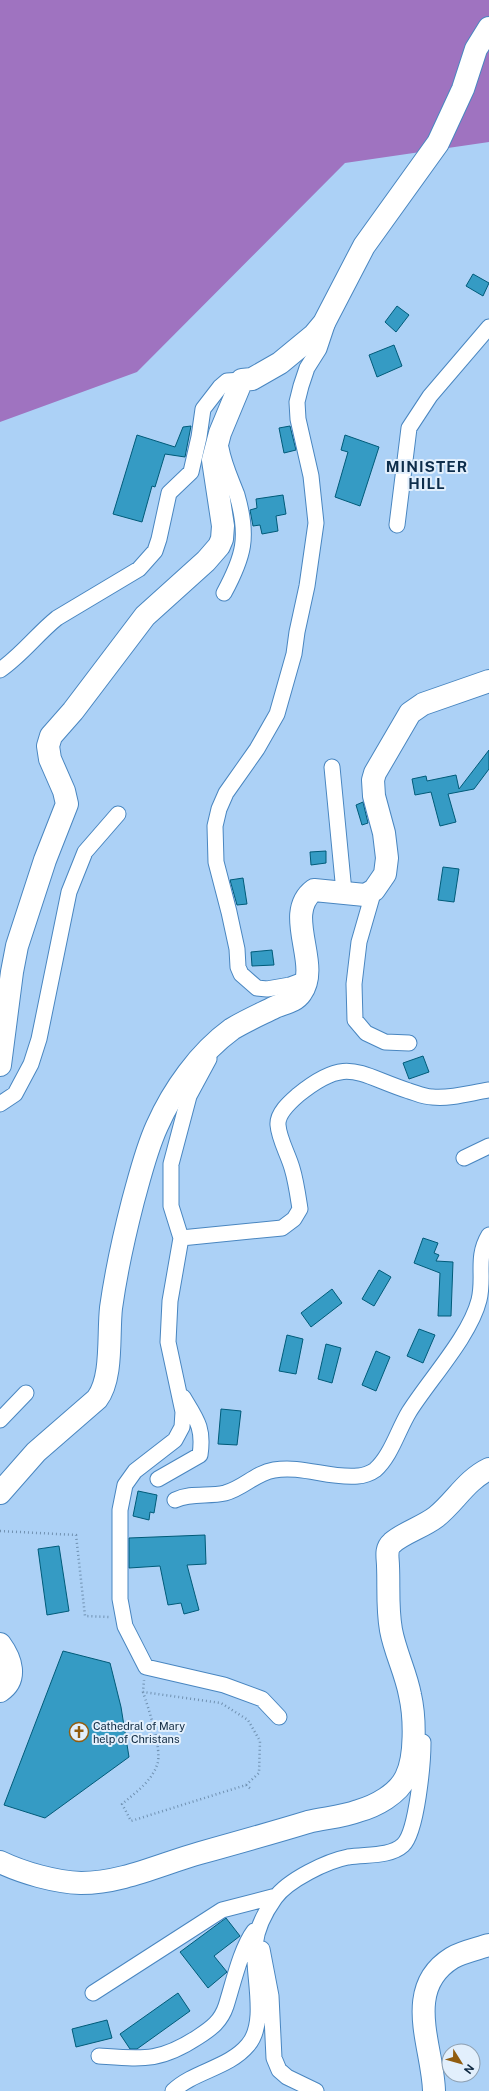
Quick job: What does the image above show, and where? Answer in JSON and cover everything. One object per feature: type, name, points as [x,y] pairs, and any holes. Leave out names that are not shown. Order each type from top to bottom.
[{"type":"main road","points":[[0,1061],[17,946],[45,860],[67,804],[64,791],[50,759],[48,746],[50,736],[73,711],[146,616],[206,562],[219,546],[222,539],[222,520],[213,474],[213,460],[219,438],[242,380],[252,379],[280,363],[298,349],[321,327],[364,246],[438,143],[463,89],[476,49],[489,28]]},
{"type":"main road","points":[[0,1493],[36,1452],[97,1399],[104,1390],[107,1377],[108,1342],[115,1284],[125,1231],[142,1166],[157,1126],[174,1094],[196,1062],[233,1029],[276,1006],[293,1001],[302,992],[306,979],[307,964],[301,909],[304,901],[314,890],[365,895],[374,890],[385,874],[386,858],[384,833],[374,796],[373,780],[375,773],[410,713],[423,704],[489,681]]},
{"type":"main road","points":[[0,1862],[56,1880],[82,1883],[117,1878],[143,1872],[174,1860],[262,1837],[307,1822],[358,1812],[381,1801],[396,1791],[406,1778],[412,1758],[411,1699],[391,1630],[387,1589],[387,1553],[390,1544],[436,1517],[452,1502],[466,1485],[489,1469]]},
{"type":"main road","points":[[0,1644],[11,1663],[10,1678],[5,1688],[0,1691]]},
{"type":"main road","points":[[434,2091],[434,2079],[424,2030],[423,2004],[428,1986],[439,1968],[452,1958],[489,1945]]},
{"type":"street","points":[[306,979],[290,985],[267,989],[257,988],[240,974],[235,941],[216,862],[215,826],[219,809],[226,793],[257,749],[276,714],[294,654],[307,586],[316,523],[311,476],[298,420],[297,402],[307,368],[319,349],[333,306]]},
{"type":"street","points":[[397,525],[409,428],[430,396],[489,327]]},
{"type":"street","points":[[0,670],[29,647],[45,628],[57,618],[139,568],[148,560],[155,551],[160,539],[169,493],[191,472],[199,437],[203,409],[220,387],[227,381],[242,380]]},
{"type":"street","points":[[219,438],[224,466],[237,496],[243,528],[244,548],[238,566],[224,593]]},
{"type":"street","points":[[332,767],[344,892]]},
{"type":"street","points":[[0,1104],[15,1094],[31,1064],[39,1039],[69,892],[85,852],[118,814]]},
{"type":"street","points":[[374,890],[359,942],[354,984],[355,1020],[366,1033],[385,1042],[409,1044]]},
{"type":"street","points":[[218,1042],[189,1096],[171,1164],[171,1206],[181,1238],[170,1301],[168,1336],[183,1412],[182,1428],[175,1440],[135,1471],[125,1485],[120,1518],[120,1599],[125,1626],[146,1668],[224,1685],[262,1699],[279,1717]]},
{"type":"street","points":[[181,1238],[282,1228],[294,1219],[300,1210],[293,1170],[277,1123],[281,1113],[296,1097],[318,1079],[340,1071],[366,1073],[400,1088],[431,1098],[449,1098],[489,1090]]},
{"type":"street","points":[[464,1158],[489,1146]]},
{"type":"street","points":[[175,1500],[185,1495],[225,1493],[240,1487],[262,1472],[276,1469],[305,1470],[345,1477],[360,1476],[375,1470],[383,1460],[409,1412],[472,1319],[479,1299],[482,1278],[480,1260],[483,1245],[489,1236],[489,1224]]},
{"type":"street","points":[[158,1479],[200,1455],[202,1430],[178,1390]]},
{"type":"street","points":[[0,1420],[26,1394]]},
{"type":"street","points":[[99,2056],[139,2059],[160,2056],[177,2050],[210,2029],[221,2019],[246,1944],[276,1896],[308,1872],[346,1858],[396,1851],[405,1844],[412,1833],[423,1755],[423,1728],[411,1699]]},
{"type":"street","points":[[93,1993],[222,1910],[276,1896]]},
{"type":"street","points":[[173,2091],[234,2057],[248,2046],[256,2034],[257,2001],[255,1945],[260,1922]]},
{"type":"street","points":[[260,1922],[262,1949],[271,1996],[274,2058],[279,2070],[287,2077],[316,2091]]},
{"type":"path","points":[[0,1532],[76,1535],[85,1616],[124,1618]]},
{"type":"path","points":[[143,1692],[221,1703],[248,1720],[260,1741],[261,1760],[259,1773],[246,1784],[131,1821],[122,1804],[143,1786],[158,1764],[156,1736],[143,1692],[146,1668]]},
{"type":"path","points":[[246,1784],[252,1790]]},
{"type":"shaded area","points":[[0,0],[489,0],[489,142],[345,163],[137,372],[0,422]]},
{"type":"building","points":[[473,274],[489,283],[483,296],[466,286]]},
{"type":"building","points":[[397,306],[409,315],[396,332],[385,322]]},
{"type":"building","points":[[394,345],[402,366],[377,377],[369,355]]},
{"type":"building","points":[[191,426],[185,457],[165,454],[155,487],[152,486],[142,522],[113,514],[137,435],[175,447],[183,427]]},
{"type":"building","points":[[290,426],[296,450],[284,453],[279,428]]},
{"type":"building","points":[[345,435],[379,447],[360,506],[335,497],[348,452],[341,450]]},
{"type":"building","points":[[283,495],[286,514],[276,516],[278,531],[262,534],[260,525],[253,526],[250,510],[257,508],[256,499]]},
{"type":"building","points":[[489,750],[489,769],[474,789],[448,794],[456,822],[440,826],[431,792],[415,795],[412,779],[426,776],[427,781],[456,775],[459,789]]},
{"type":"building","points":[[363,802],[368,823],[362,825],[356,805]]},
{"type":"building","points":[[326,851],[326,863],[311,865],[310,852]]},
{"type":"building","points":[[443,867],[459,869],[454,902],[438,900]]},
{"type":"building","points":[[243,878],[247,904],[237,905],[230,880]]},
{"type":"building","points":[[272,950],[274,965],[252,966],[251,952]]},
{"type":"building","points":[[423,1056],[429,1072],[409,1079],[403,1063]]},
{"type":"building","points":[[423,1238],[438,1243],[434,1253],[439,1255],[436,1261],[453,1262],[451,1316],[438,1316],[440,1273],[414,1263]]},
{"type":"building","points":[[379,1270],[391,1277],[374,1306],[362,1299]]},
{"type":"building","points":[[332,1289],[342,1303],[311,1327],[301,1313]]},
{"type":"building","points":[[419,1329],[435,1335],[423,1363],[407,1356]]},
{"type":"building","points":[[287,1335],[303,1339],[296,1374],[279,1371]]},
{"type":"building","points":[[326,1344],[341,1348],[332,1383],[318,1379]]},
{"type":"building","points":[[376,1351],[390,1357],[376,1391],[362,1385]]},
{"type":"building","points":[[221,1409],[241,1411],[237,1445],[218,1444]]},
{"type":"building","points":[[138,1491],[157,1495],[154,1513],[150,1512],[149,1520],[133,1516]]},
{"type":"building","points":[[205,1535],[206,1564],[187,1565],[199,1610],[184,1614],[181,1603],[168,1605],[160,1566],[129,1568],[129,1538]]},
{"type":"building","points":[[59,1546],[69,1611],[47,1615],[38,1549]]},
{"type":"building","name":"Cathedral of Mary help of Christans","points":[[63,1651],[110,1663],[121,1707],[129,1757],[45,1818],[4,1805]]},
{"type":"building","points":[[226,1918],[240,1936],[214,1956],[227,1972],[208,1988],[180,1952]]},
{"type":"building","points":[[178,1993],[190,2011],[137,2049],[130,2049],[120,2034]]},
{"type":"building","points":[[107,2020],[112,2038],[76,2047],[72,2029]]},
{"type":"place","name":"Cathedral of Mary help of Christans","points":[[79,1732]]},
{"type":"district","name":"MINISTER HILL","points":[[427,476]]}]
